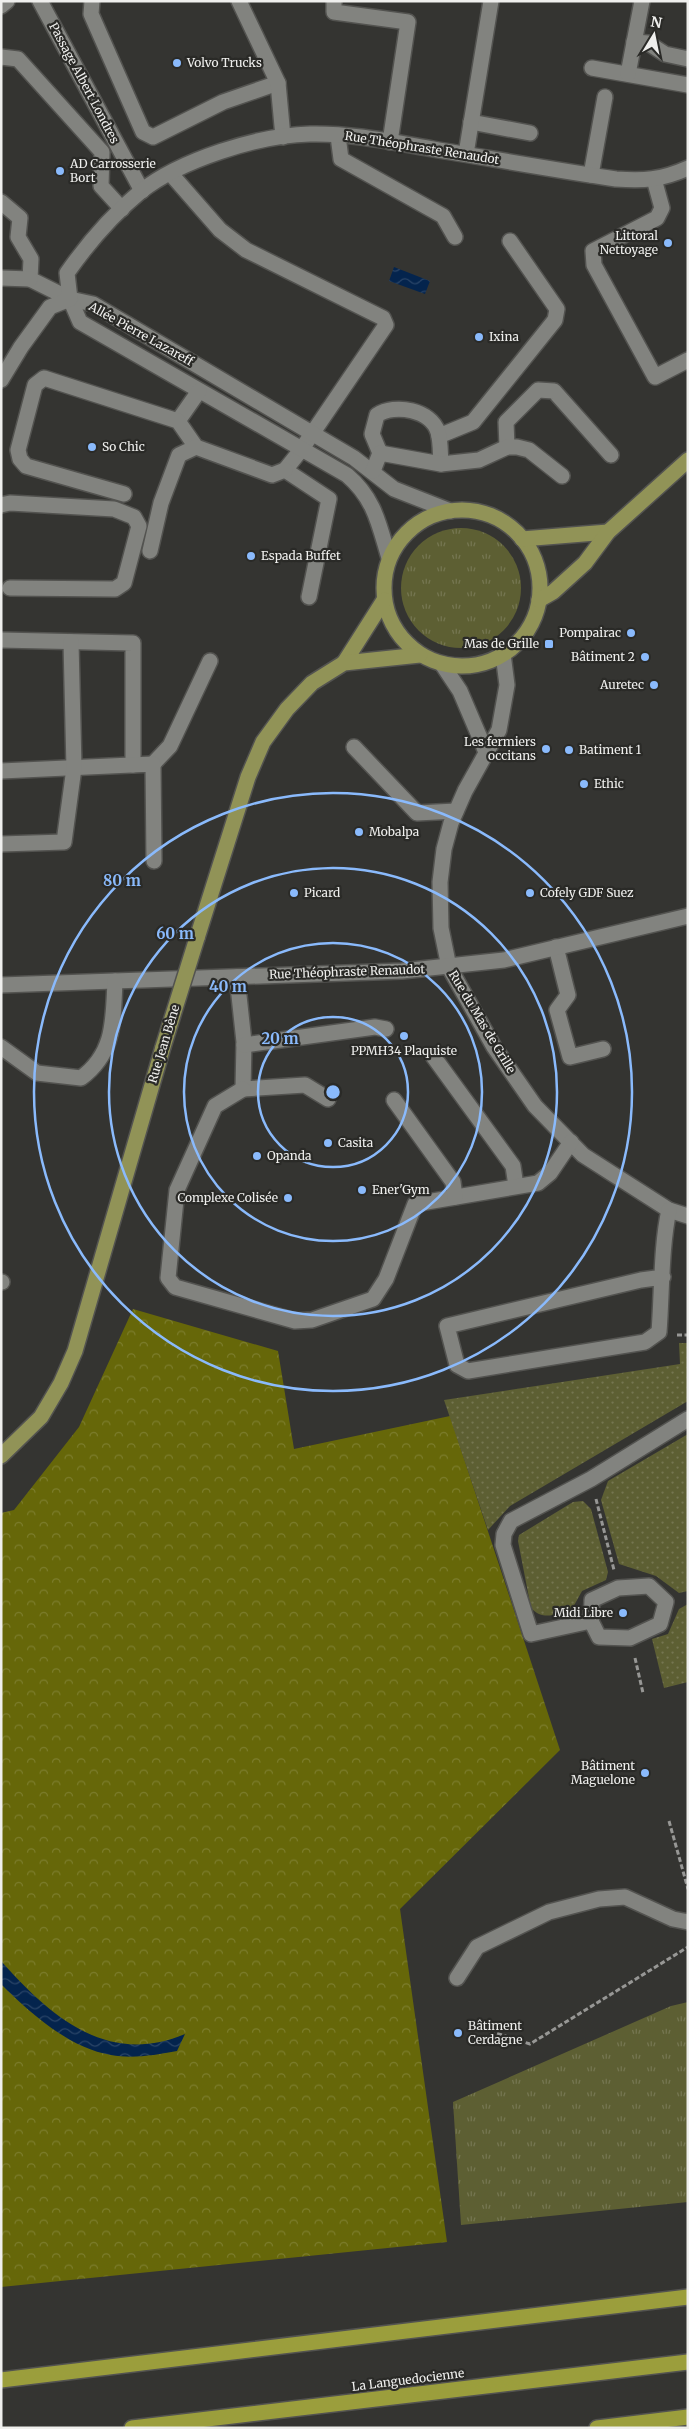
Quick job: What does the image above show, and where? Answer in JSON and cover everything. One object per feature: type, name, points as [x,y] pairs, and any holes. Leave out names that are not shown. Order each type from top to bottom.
[{"type":"highway","points":[[1,2380],[688,2297]]},
{"type":"highway","name":"La Languedocienne","points":[[132,2428],[688,2362]]},
{"type":"highway","points":[[597,2428],[688,2417]]},
{"type":"main road","points":[[539,600],[553,592],[585,563],[608,532],[688,460]]},
{"type":"main road","points":[[450,511],[470,511],[490,515],[507,525],[522,539],[535,561],[540,587],[535,616],[527,632],[503,654],[489,662],[474,666],[442,664],[420,655],[396,631],[384,600],[385,572],[389,558],[403,536],[425,519],[450,511]]},
{"type":"main road","points":[[522,539],[608,532]]},
{"type":"main road","name":"Rue Jean Bène","points":[[1,1456],[41,1416],[61,1383],[75,1351],[163,1047],[231,826],[263,742],[287,708],[312,683],[344,663],[384,600]]},
{"type":"main road","name":"Rue Jean Bène","points":[[344,663],[420,655]]},
{"type":"main road","name":"Rue Jean Bène","points":[[1,1451],[15,1444]]},
{"type":"street","points":[[1,6],[7,1]]},
{"type":"street","name":"Passage Albert Londres","points":[[40,1],[142,191]]},
{"type":"street","points":[[92,1],[91,14],[143,132],[153,137],[223,102],[278,83]]},
{"type":"street","points":[[239,1],[278,83],[283,137]]},
{"type":"street","points":[[334,1],[334,12],[408,22],[390,142]]},
{"type":"street","points":[[466,154],[491,1]]},
{"type":"street","points":[[628,74],[642,1]]},
{"type":"street","points":[[634,42],[648,43],[665,54],[688,59]]},
{"type":"street","points":[[1,57],[18,59],[102,152],[101,186],[122,209]]},
{"type":"street","points":[[592,68],[688,85]]},
{"type":"street","points":[[591,175],[605,97]]},
{"type":"street","points":[[471,122],[530,133]]},
{"type":"street","name":"Rue Théophraste Renaudot","points":[[70,299],[67,273],[84,249],[108,221],[142,191],[171,174],[222,150],[268,139],[309,134],[338,136],[390,142],[591,175],[644,181],[668,177],[688,168]]},
{"type":"street","points":[[338,136],[341,159],[443,216],[454,237]]},
{"type":"street","points":[[124,494],[26,466],[20,459],[18,450],[35,385],[44,378],[178,421],[196,447],[272,475],[285,470],[301,450],[386,326],[383,318],[246,250],[220,230],[171,174]]},
{"type":"street","points":[[654,179],[662,208],[657,218],[593,251],[594,265],[655,377],[688,360]]},
{"type":"street","points":[[1,202],[20,218],[18,237],[31,259],[30,279]]},
{"type":"street","points":[[439,436],[473,422],[554,320],[557,309],[510,241]]},
{"type":"street","points":[[1,278],[30,279],[70,299]]},
{"type":"street","points":[[1,380],[20,347],[50,307],[70,299]]},
{"type":"street","name":"Allée Pierre Lazareff","points":[[70,299],[80,322],[347,476],[360,487],[377,517],[389,558]]},
{"type":"street","name":"Allée Pierre Lazareff","points":[[70,299],[93,304],[312,433],[373,471],[394,489],[450,511]]},
{"type":"street","points":[[507,447],[506,422],[538,390],[544,389],[554,392],[611,455]]},
{"type":"street","points":[[178,421],[199,391]]},
{"type":"street","points":[[373,471],[380,454],[372,434],[374,420],[381,412],[393,409],[408,410],[428,419],[438,430],[440,464]]},
{"type":"street","points":[[150,551],[162,504],[179,455],[196,447]]},
{"type":"street","points":[[380,454],[440,464],[479,460],[507,447],[529,450],[562,476]]},
{"type":"street","points":[[285,470],[329,499],[309,597]]},
{"type":"street","points":[[1,505],[114,509],[134,517],[139,526],[124,583],[115,589],[10,588]]},
{"type":"street","points":[[1,640],[133,643],[133,765]]},
{"type":"street","points":[[1,844],[64,842],[74,768],[71,642]]},
{"type":"street","name":"Rue du Mas de Grille","points":[[503,654],[507,685],[499,730],[456,811],[444,849],[440,882],[441,928],[449,967],[494,1047],[534,1106],[583,1155],[670,1210],[688,1216]]},
{"type":"street","points":[[1,771],[153,764],[170,746],[210,661]]},
{"type":"street","points":[[442,664],[460,691],[486,752]]},
{"type":"street","points":[[354,747],[417,813],[456,811]]},
{"type":"street","points":[[153,764],[154,861]]},
{"type":"street","name":"Rue Théophraste Renaudot","points":[[1,985],[449,967],[504,960],[688,916]]},
{"type":"street","points":[[556,947],[568,995],[557,1010],[570,1057],[603,1049]]},
{"type":"street","points":[[237,977],[244,1045],[243,1089]]},
{"type":"street","points":[[1,1047],[36,1073],[81,1078],[91,1071],[105,1054],[112,1026],[115,981]]},
{"type":"street","points":[[244,1045],[375,1027],[386,1029]]},
{"type":"street","points":[[433,1056],[513,1166],[516,1186]]},
{"type":"street","points":[[328,1099],[305,1085],[243,1089],[215,1106],[177,1190],[168,1278],[175,1287],[286,1320],[312,1320],[373,1299],[386,1279],[416,1204],[538,1183],[550,1172],[571,1142]]},
{"type":"street","points":[[394,1100],[453,1182],[455,1197]]},
{"type":"street","points":[[663,1277],[641,1280],[447,1326],[457,1365],[468,1371],[644,1342],[659,1332],[663,1277],[666,1227],[670,1210]]},
{"type":"street","points":[[591,1621],[531,1634],[503,1545],[504,1534],[511,1521],[591,1479],[688,1419]]},
{"type":"street","points":[[649,1586],[666,1602],[660,1624],[630,1638],[599,1637],[591,1621],[592,1600],[618,1588],[649,1586]]},
{"type":"street","points":[[457,1978],[477,1947],[549,1912],[590,1901],[625,1897],[673,1919],[688,1922]]},
{"type":"path","points":[[591,1479],[618,1588]]},
{"type":"path","points":[[630,1638],[643,1693]]},
{"type":"path","points":[[668,1821],[688,1889]]},
{"type":"path","points":[[490,2031],[530,2044],[688,1947]]},
{"type":"green space","points":[[461,528],[473,529],[484,533],[494,538],[503,546],[511,555],[516,565],[520,576],[520,600],[516,611],[511,621],[503,630],[494,638],[484,643],[473,647],[461,648],[449,647],[438,643],[428,638],[419,630],[411,621],[406,611],[402,600],[401,588],[402,576],[406,565],[411,555],[419,546],[428,538],[438,533],[449,529]]},
{"type":"green space","points":[[133,1309],[278,1351],[294,1449],[450,1416],[560,1750],[400,1909],[447,2242],[1,2287],[1,1513],[14,1510],[79,1427]]},
{"type":"green space","points":[[679,1343],[688,1343],[688,1401],[510,1506],[488,1530],[444,1400],[680,1364]]},
{"type":"green space","points":[[688,1434],[688,1591],[679,1593],[656,1576],[619,1564],[601,1500],[608,1481]]},
{"type":"green space","points":[[583,1501],[591,1509],[608,1572],[606,1580],[582,1591],[571,1611],[550,1615],[540,1614],[531,1608],[518,1541],[519,1535],[573,1502]]},
{"type":"green space","points":[[688,1604],[688,1682],[664,1688],[652,1639],[668,1634],[679,1609]]},
{"type":"green space","points":[[688,2002],[688,2202],[461,2225],[453,2102],[671,2006]]},
{"type":"water","points":[[394,267],[430,281],[425,294],[389,281]]},
{"type":"water","points":[[1,1961],[39,2000],[60,2017],[82,2030],[105,2040],[130,2044],[157,2043],[185,2034],[177,2051],[127,2057],[95,2051],[80,2045],[51,2028],[12,1995],[1,1984]]},
{"type":"place","name":"Volvo Trucks","points":[[177,63]]},
{"type":"place","name":"AD Carrosserie Bort","points":[[60,171]]},
{"type":"place","name":"Littoral Nettoyage","points":[[668,243]]},
{"type":"place","name":"Ixina","points":[[479,337]]},
{"type":"place","name":"So Chic","points":[[92,447]]},
{"type":"place","name":"Espada Buffet","points":[[251,556]]},
{"type":"place","name":"Pompairac","points":[[631,633]]},
{"type":"place","name":"Mas de Grille","points":[[549,644]]},
{"type":"place","name":"Bâtiment 2","points":[[645,657]]},
{"type":"place","name":"Auretec","points":[[654,685]]},
{"type":"place","name":"Les fermiers occitans","points":[[546,749]]},
{"type":"place","name":"Batiment 1","points":[[569,750]]},
{"type":"place","name":"Ethic","points":[[584,784]]},
{"type":"place","name":"Mobalpa","points":[[359,832]]},
{"type":"place","name":"Picard","points":[[294,893]]},
{"type":"place","name":"Cofely GDF Suez","points":[[530,893]]},
{"type":"place","name":"PPMH34 Plaquiste","points":[[404,1036]]},
{"type":"place","name":"Casita","points":[[328,1143]]},
{"type":"place","name":"Opanda","points":[[257,1156]]},
{"type":"place","name":"Ener'Gym","points":[[362,1190]]},
{"type":"place","name":"Complexe Colisée","points":[[288,1198]]},
{"type":"place","name":"Midi Libre","points":[[623,1613]]},
{"type":"place","name":"Bâtiment Maguelone","points":[[645,1773]]},
{"type":"place","name":"Bâtiment Cerdagne","points":[[458,2033]]}]
